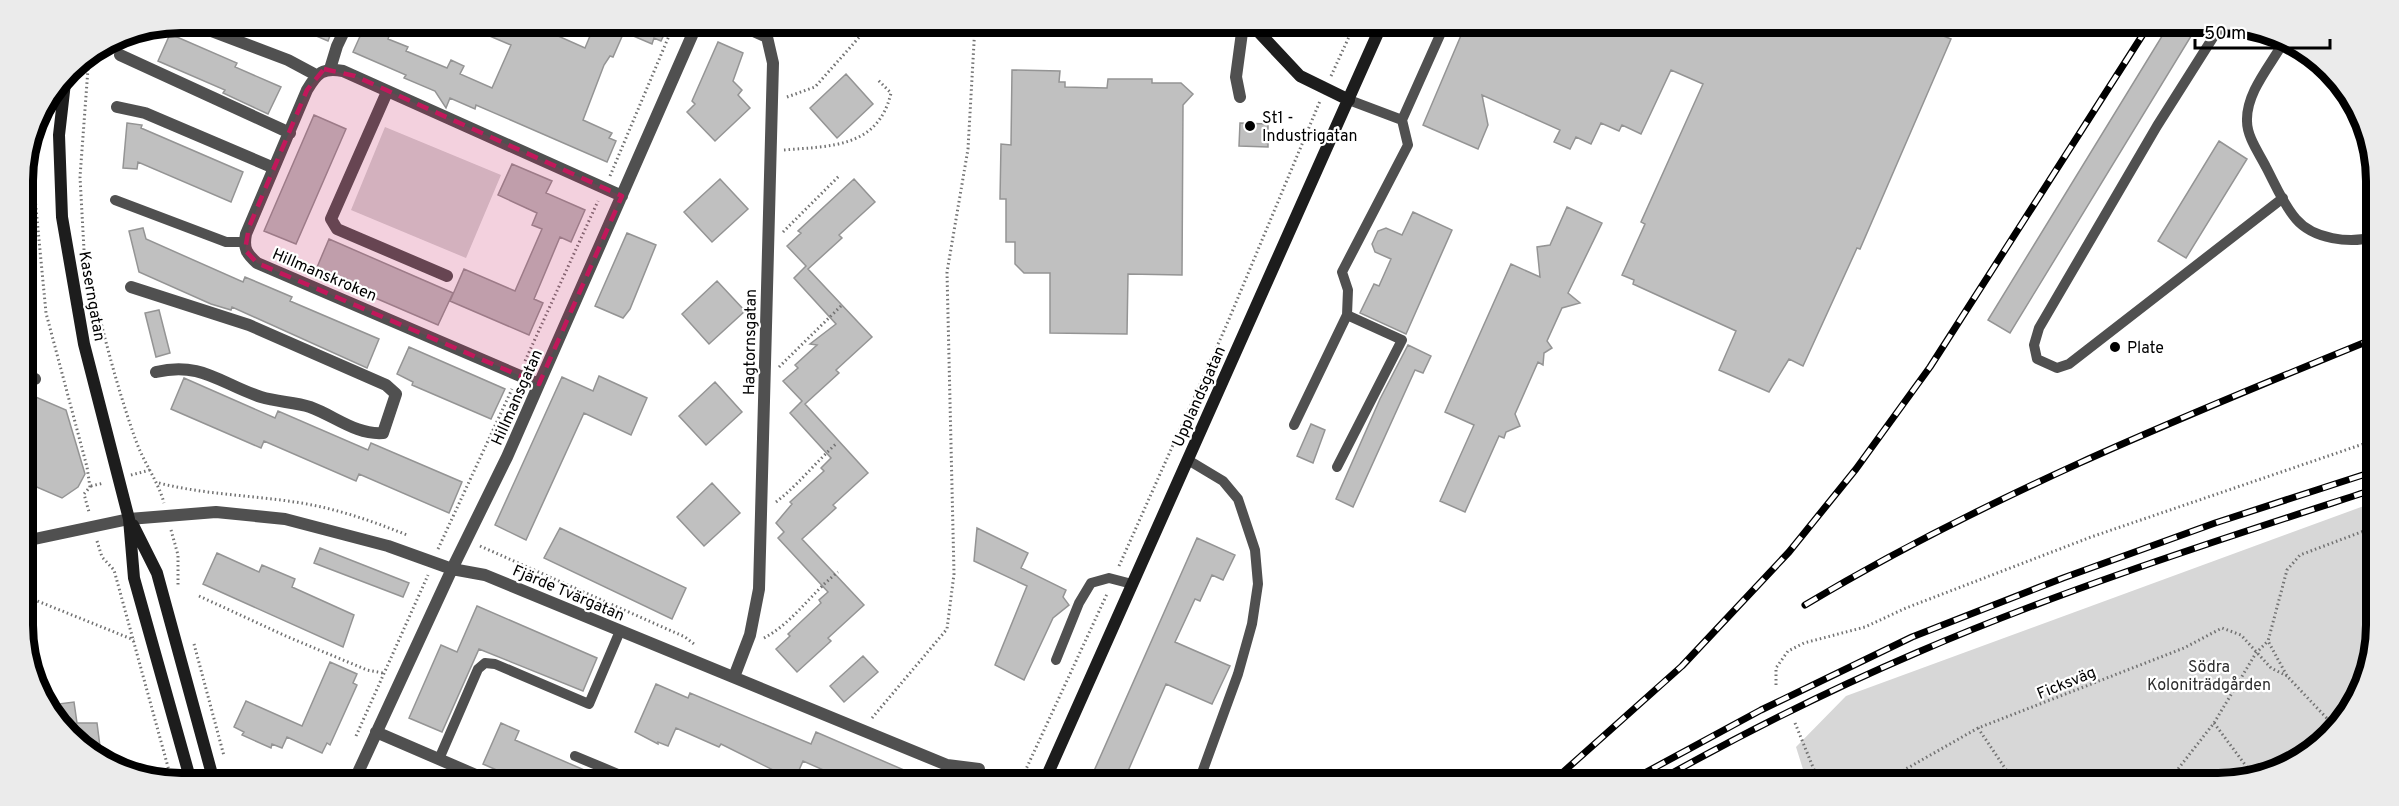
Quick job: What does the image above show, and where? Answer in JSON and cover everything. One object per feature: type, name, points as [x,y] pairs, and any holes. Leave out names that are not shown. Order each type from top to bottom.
[{"type":"street","points":[[218,33],[288,60],[316,75]]},
{"type":"street","points":[[330,69],[343,33]]},
{"type":"street","name":"Hillmansgatan","points":[[357,773],[539,384],[694,33]]},
{"type":"street","name":"Hagtornsgatan","points":[[734,677],[750,635],[759,589],[773,63],[767,37],[758,33]]},
{"type":"street","points":[[1240,98],[1236,77],[1242,33]]},
{"type":"street","points":[[1260,33],[1300,76],[1349,100]]},
{"type":"street","name":"Upplandsgatan","points":[[1048,773],[1378,33]]},
{"type":"street","points":[[120,55],[290,133]]},
{"type":"street","points":[[244,242],[316,75],[324,69],[343,71],[622,196]]},
{"type":"street","name":"Kaserngatan","points":[[64,91],[59,135],[62,217],[84,344],[129,519],[134,578],[189,773]]},
{"type":"street","points":[[387,92],[331,219],[337,229],[447,276]]},
{"type":"street","points":[[117,107],[146,113],[274,168]]},
{"type":"street","name":"Hillmanskroken","points":[[244,242],[245,250],[257,264],[539,384]]},
{"type":"street","points":[[131,287],[249,325],[386,385],[396,394],[383,433],[370,434],[309,407],[280,403],[191,368],[173,368],[156,372]]},
{"type":"street","name":"Fjärde Tvärgatan","points":[[33,539],[93,525],[167,515],[216,512],[285,519],[388,546],[452,569],[485,575],[947,765],[979,769]]},
{"type":"street","name":"Kaserngatan","points":[[129,519],[157,573],[212,773]]},
{"type":"street","points":[[376,732],[471,773]]},
{"type":"lane","points":[[1294,425],[1347,315],[1348,290],[1342,272],[1408,145],[1402,120],[1441,33]]},
{"type":"lane","points":[[2216,33],[2157,126],[2039,328],[2034,345],[2037,359],[2057,368],[2069,364],[2283,198]]},
{"type":"lane","points":[[2281,47],[2253,94],[2246,123],[2251,138],[2297,220],[2316,233],[2350,240],[2366,238]]},
{"type":"lane","points":[[1349,100],[1402,120]]},
{"type":"lane","points":[[115,200],[226,242],[244,242]]},
{"type":"lane","points":[[1337,467],[1402,340],[1347,315]]},
{"type":"lane","points":[[1188,460],[1223,481],[1238,499],[1255,550],[1258,584],[1252,624],[1238,674],[1202,773]]},
{"type":"lane","points":[[1056,660],[1079,603],[1091,583],[1113,579],[1132,584]]},
{"type":"lane","points":[[439,759],[478,669],[485,663],[495,664],[589,704],[620,631]]},
{"type":"lane","points":[[576,756],[616,773]]},
{"type":"path","points":[[356,738],[605,187],[670,33]]},
{"type":"path","points":[[771,104],[815,87],[863,33]]},
{"type":"path","points":[[862,730],[947,629],[954,574],[946,272],[968,149],[975,33]]},
{"type":"path","points":[[1024,773],[1056,708],[1227,324],[1351,33]]},
{"type":"path","points":[[88,66],[82,119],[80,177],[84,251],[102,331],[137,443],[159,483],[178,555],[177,585],[180,596]]},
{"type":"path","points":[[770,151],[848,143],[873,128],[887,113],[891,93],[877,79]]},
{"type":"path","points":[[768,240],[788,230],[840,175]]},
{"type":"path","points":[[33,177],[46,313],[87,467],[90,487],[84,494],[102,557],[114,570],[169,772]]},
{"type":"path","points":[[764,380],[798,351],[842,305]]},
{"type":"path","points":[[761,514],[797,486],[812,466],[837,443]]},
{"type":"path","points":[[1776,685],[1776,668],[1788,651],[1804,643],[1865,627],[1906,608],[2091,537],[2366,443]]},
{"type":"path","points":[[2176,773],[2214,723],[2256,653],[2268,641],[2287,570],[2300,555],[2366,530]]},
{"type":"path","points":[[466,540],[686,637],[702,650]]},
{"type":"path","points":[[744,649],[782,629],[838,572]]},
{"type":"path","points":[[199,596],[367,670],[384,673],[397,687]]},
{"type":"path","points":[[33,599],[134,640]]},
{"type":"path","name":"Ficksväg","points":[[1899,773],[1978,728],[2184,648],[2222,628],[2241,635],[2271,668],[2286,676]]},
{"type":"path","points":[[193,641],[225,759]]},
{"type":"path","points":[[2268,641],[2286,676],[2330,722]]},
{"type":"path","points":[[1795,723],[1815,773]]},
{"type":"path","points":[[2214,723],[2249,770]]},
{"type":"path","points":[[1978,728],[2007,773]]},
{"type":"highlighted area","points":[[324,69],[355,76],[622,196],[539,384],[257,263],[245,250],[249,227],[307,90]]},
{"type":"green space","points":[[385,127],[501,175],[466,258],[351,210]]},
{"type":"green space","name":"Södra Koloniträdgården","points":[[2366,505],[2365,644],[2355,682],[2341,707],[2316,736],[2275,762],[2228,773],[1804,773],[1796,747],[1846,696]]},
{"type":"building","points":[[309,33],[331,33],[328,41]]},
{"type":"building","points":[[362,33],[390,33],[388,39],[408,47],[406,51],[447,68],[451,60],[464,66],[460,74],[492,88],[511,45],[483,33],[551,33],[585,48],[591,33],[624,33],[613,57],[610,56],[604,65],[583,120],[612,133],[609,138],[616,141],[607,162],[476,105],[475,109],[450,98],[446,108],[435,91],[404,78],[406,75],[353,52]]},
{"type":"building","points":[[626,33],[665,33],[661,41],[654,38],[652,44]]},
{"type":"building","points":[[1462,33],[1942,33],[1941,35],[1951,39],[1860,249],[1857,248],[1803,366],[1789,359],[1769,392],[1719,370],[1736,331],[1633,284],[1634,280],[1622,275],[1645,224],[1641,222],[1703,84],[1671,70],[1641,134],[1622,125],[1619,131],[1601,123],[1591,144],[1576,137],[1570,149],[1554,142],[1560,130],[1482,95],[1488,125],[1478,149],[1423,125]]},
{"type":"building","points":[[2164,33],[2193,33],[2010,333],[1988,320]]},
{"type":"building","points":[[170,34],[237,63],[235,67],[281,87],[268,114],[223,93],[225,90],[158,61]]},
{"type":"building","points":[[718,42],[743,53],[733,81],[742,90],[738,95],[750,108],[715,141],[687,112],[695,104],[692,101]]},
{"type":"building","points":[[1012,70],[1060,71],[1059,82],[1065,82],[1065,87],[1107,88],[1108,79],[1152,79],[1152,83],[1181,83],[1193,94],[1183,105],[1182,275],[1128,274],[1127,334],[1050,333],[1050,273],[1024,273],[1015,264],[1015,242],[1006,242],[1006,199],[1000,199],[1001,144],[1011,145]]},
{"type":"building","points":[[846,74],[873,104],[837,138],[810,108]]},
{"type":"building","points":[[314,115],[346,129],[296,244],[264,231]]},
{"type":"building","points":[[127,123],[142,125],[141,128],[243,172],[231,202],[138,162],[137,169],[123,168]]},
{"type":"building","points":[[1240,123],[1268,124],[1268,147],[1239,146]]},
{"type":"building","points":[[2219,141],[2247,159],[2186,258],[2158,241]]},
{"type":"building","points":[[512,164],[552,181],[546,193],[585,210],[571,242],[560,237],[534,299],[543,303],[529,335],[450,301],[464,269],[515,291],[542,229],[532,225],[537,213],[498,195]]},
{"type":"building","points":[[720,179],[748,209],[712,242],[684,212]]},
{"type":"building","points":[[854,179],[875,202],[839,235],[842,238],[808,269],[872,337],[836,370],[839,373],[805,404],[868,473],[833,505],[836,508],[802,539],[864,605],[828,638],[831,641],[797,672],[776,649],[790,636],[788,634],[821,603],[819,600],[828,592],[778,538],[784,532],[776,523],[792,504],[790,502],[824,471],[821,468],[831,458],[790,413],[802,401],[783,381],[798,368],[795,365],[817,345],[810,344],[836,324],[794,278],[806,266],[787,246],[801,233],[798,231]]},
{"type":"building","points":[[1567,207],[1602,223],[1568,293],[1580,303],[1562,308],[1547,341],[1552,348],[1544,353],[1543,365],[1538,362],[1515,414],[1520,426],[1506,432],[1504,438],[1499,436],[1465,512],[1440,501],[1474,425],[1445,412],[1511,264],[1540,277],[1537,247],[1550,245]]},
{"type":"building","points":[[1413,212],[1452,230],[1406,334],[1360,313],[1374,284],[1379,286],[1391,259],[1375,252],[1372,244],[1378,231],[1386,228],[1402,235]]},
{"type":"building","points":[[143,228],[146,239],[243,282],[245,277],[292,297],[290,301],[379,339],[367,368],[232,307],[231,310],[211,304],[139,272],[129,231]]},
{"type":"building","points":[[627,233],[656,245],[630,309],[623,318],[595,306]]},
{"type":"building","points":[[329,239],[453,293],[438,325],[315,272]]},
{"type":"building","points":[[717,281],[745,311],[709,344],[682,314]]},
{"type":"building","points":[[159,310],[170,353],[156,357],[145,313]]},
{"type":"building","points":[[1408,345],[1431,356],[1423,373],[1415,370],[1353,507],[1336,499],[1380,399]]},
{"type":"building","points":[[409,347],[505,389],[491,419],[412,385],[413,382],[397,374]]},
{"type":"building","points":[[599,376],[647,398],[631,435],[584,413],[526,540],[495,525],[562,377],[593,391]]},
{"type":"building","points":[[184,378],[275,418],[278,411],[368,450],[371,443],[462,482],[449,513],[359,474],[356,481],[264,441],[261,448],[171,409]]},
{"type":"building","points":[[715,382],[742,412],[706,445],[679,416]]},
{"type":"building","points":[[33,396],[66,410],[85,474],[78,487],[62,498],[33,485]]},
{"type":"building","points":[[1311,424],[1325,430],[1313,463],[1297,456]]},
{"type":"building","points":[[712,483],[740,513],[704,546],[677,517]]},
{"type":"building","points":[[560,528],[686,588],[672,619],[544,558]]},
{"type":"building","points":[[977,528],[1028,553],[1021,568],[1066,590],[1063,597],[1069,605],[1053,618],[1024,680],[995,665],[1027,586],[974,561]]},
{"type":"building","points":[[1197,538],[1235,555],[1223,580],[1212,575],[1200,601],[1195,599],[1175,642],[1230,666],[1212,704],[1166,684],[1127,773],[1093,773]]},
{"type":"building","points":[[320,548],[409,583],[403,597],[314,563]]},
{"type":"building","points":[[217,553],[259,572],[262,565],[295,579],[292,587],[354,615],[343,647],[203,584]]},
{"type":"building","points":[[477,606],[597,658],[583,691],[479,649],[442,732],[409,718],[441,645],[457,652]]},
{"type":"building","points":[[863,656],[878,672],[844,702],[830,686]]},
{"type":"building","points":[[330,662],[357,674],[353,683],[357,685],[330,745],[327,743],[322,753],[287,737],[282,748],[272,744],[271,748],[242,735],[244,732],[234,727],[246,701],[302,726]]},
{"type":"building","points":[[656,684],[688,698],[690,693],[811,744],[816,732],[911,773],[830,773],[803,761],[798,773],[787,773],[780,770],[779,773],[721,744],[719,747],[676,728],[668,746],[658,742],[658,744],[635,732]]},
{"type":"building","points":[[74,702],[77,723],[97,723],[100,748],[76,730],[56,704]]},
{"type":"building","points":[[501,723],[519,731],[515,740],[591,773],[503,773],[483,764]]},
{"type":"railway","points":[[1562,773],[1682,666],[1789,552],[1856,469],[1930,367],[2144,33]]},
{"type":"railway","points":[[1805,605],[1943,529],[2013,494],[2155,430],[2366,342]]},
{"type":"railway","points":[[1645,773],[1761,710],[1912,637],[2063,578],[2215,523],[2366,474]]},
{"type":"railway","points":[[1673,773],[1817,698],[1972,630],[2142,566],[2366,492]]},
{"type":"place","name":"St1 - Industrigatan","points":[[1250,126]]},
{"type":"place","name":"Plate","points":[[2115,347]]}]
